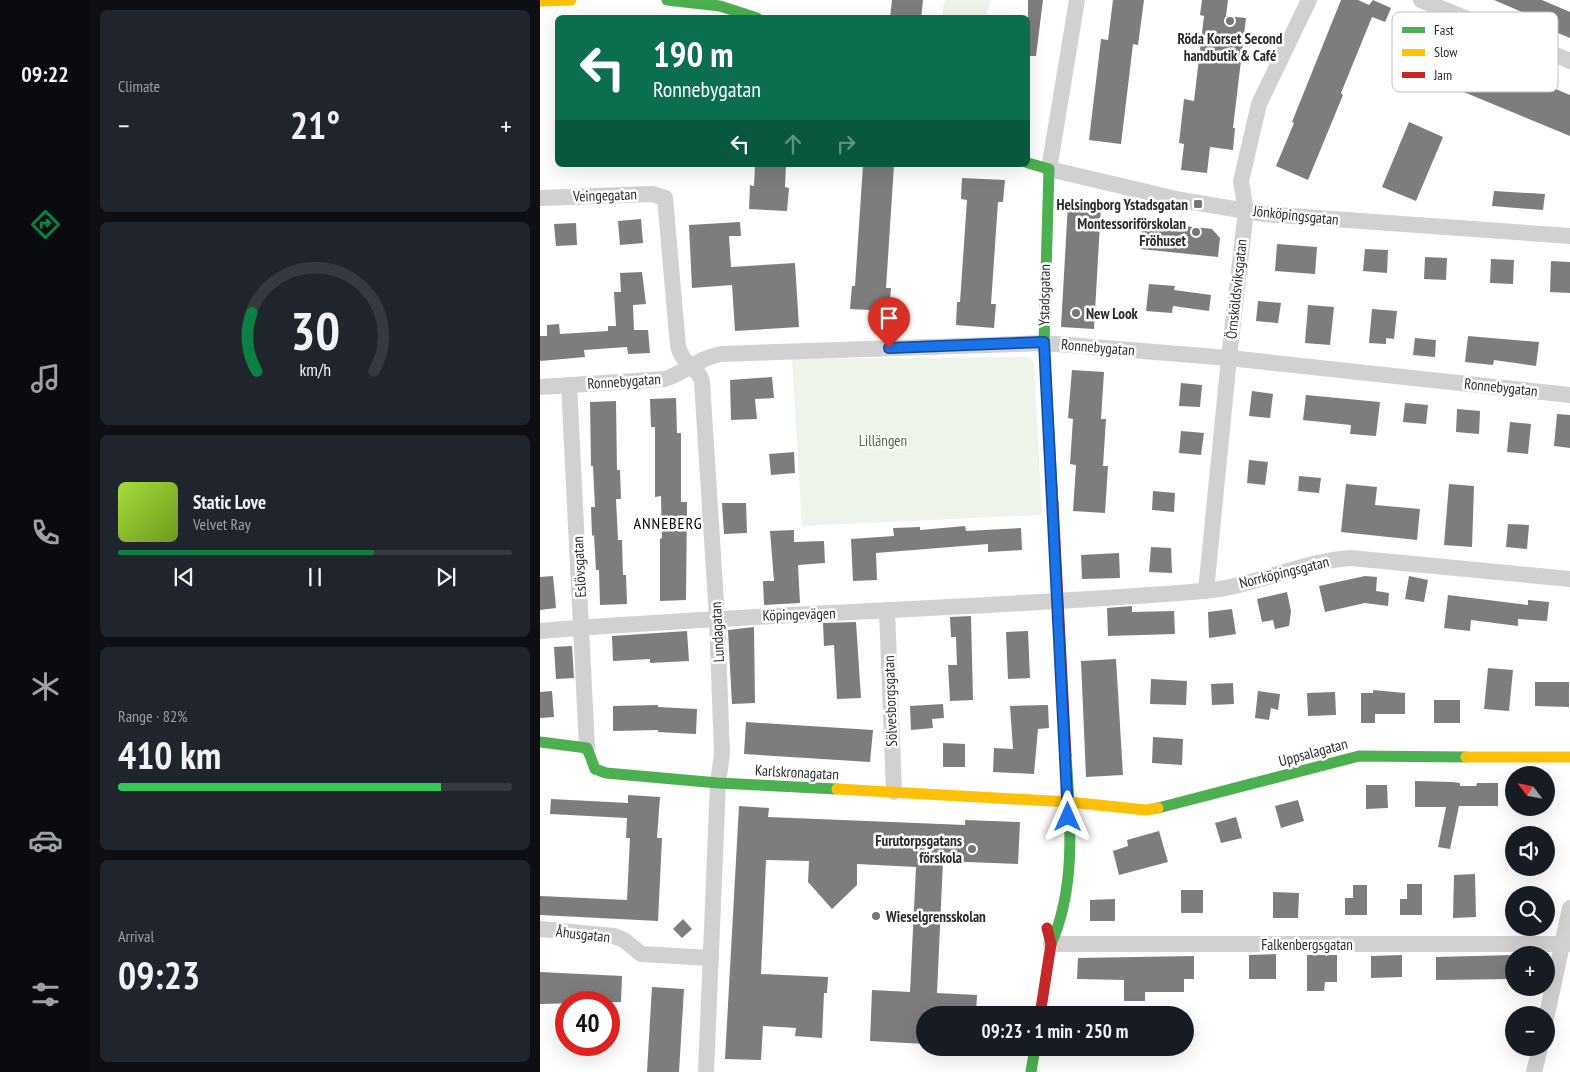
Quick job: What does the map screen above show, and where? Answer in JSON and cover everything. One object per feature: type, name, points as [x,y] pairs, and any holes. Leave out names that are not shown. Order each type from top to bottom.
[{"type":"street","points":[[540,1],[571,0]]},
{"type":"street","points":[[667,0],[720,6],[748,15]]},
{"type":"street","name":"Ystadsgatan","points":[[1068,832],[1069,802],[1043,298],[1049,169],[1077,0]]},
{"type":"street","name":"Örnsköldsviksgatan","points":[[1206,591],[1228,358],[1246,210],[1241,181],[1259,104],[1309,0]]},
{"type":"street","points":[[1421,0],[1450,12]]},
{"type":"street","points":[[1558,56],[1570,61]]},
{"type":"street","name":"Jönköpingsgatan","points":[[1030,164],[1181,200],[1290,217],[1570,236]]},
{"type":"street","name":"Veingegatan","points":[[540,198],[652,194],[662,196],[667,201]]},
{"type":"street","name":"Lundagatan","points":[[667,201],[678,346],[683,360],[701,375],[702,382],[716,618],[722,754],[718,783],[706,1072]]},
{"type":"street","name":"Ronnebygatan","points":[[540,387],[665,379],[679,375],[689,366],[706,357],[721,354],[1044,342],[1228,358],[1570,395]]},
{"type":"street","name":"Eslövsgatan","points":[[569,385],[587,748]]},
{"type":"street","name":"Norrköpingsgatan","points":[[1058,600],[1206,591],[1262,579],[1330,559],[1351,558],[1570,579]]},
{"type":"street","name":"Köpingevägen","points":[[540,631],[716,618],[1058,600]]},
{"type":"street","name":"Sölvesborgsgatan","points":[[887,610],[894,792]]},
{"type":"street","points":[[540,742],[587,748]]},
{"type":"street","name":"Karlskronagatan","points":[[587,748],[595,769],[606,773],[718,783],[1069,802]]},
{"type":"street","name":"Uppsalagatan","points":[[1069,802],[1146,810],[1164,807],[1359,756],[1570,756]]},
{"type":"street","points":[[1058,863],[1068,832]]},
{"type":"street","points":[[1041,1006],[1051,944],[1059,928],[1066,893],[1070,854],[1068,832]]},
{"type":"street","points":[[1550,1006],[1567,943],[1570,908]]},
{"type":"street","points":[[1047,916],[1046,926],[1051,944]]},
{"type":"street","name":"Åhusgatan","points":[[540,929],[614,936],[624,940],[641,954],[711,958]]},
{"type":"street","name":"Falkenbergsgatan","points":[[1051,944],[1567,943]]},
{"type":"street","points":[[1031,1072],[1034,1056]]},
{"type":"street","points":[[1534,1072],[1538,1056]]},
{"type":"green space","points":[[945,0],[991,0],[987,15],[942,14]]},
{"type":"green space","name":"Lillängen","points":[[1028,357],[1034,362],[1042,515],[802,526],[792,359]]},
{"type":"building","points":[[892,0],[923,0],[921,15],[890,15]]},
{"type":"building","points":[[1028,0],[1043,0],[1036,56],[1030,56],[1030,15],[1028,15]]},
{"type":"building","points":[[1113,0],[1144,0],[1138,45],[1133,44],[1121,144],[1089,140],[1101,39],[1108,40]]},
{"type":"building","points":[[1202,0],[1228,0],[1226,16],[1246,18],[1233,128],[1235,128],[1233,150],[1210,147],[1207,173],[1181,170],[1184,144],[1179,143],[1184,99],[1194,101],[1204,16],[1200,15]]},
{"type":"building","points":[[1341,0],[1358,0],[1369,5],[1373,0],[1391,8],[1385,22],[1372,17],[1341,93],[1343,95],[1308,180],[1276,166]]},
{"type":"building","points":[[1494,0],[1542,0],[1570,12],[1570,38],[1558,33],[1558,12],[1522,12]]},
{"type":"building","points":[[1558,90],[1570,95],[1570,136],[1464,92],[1558,92]]},
{"type":"building","points":[[1409,122],[1443,137],[1416,201],[1382,187]]},
{"type":"building","points":[[755,167],[786,167],[785,187],[789,188],[787,211],[749,209],[750,185],[754,186]]},
{"type":"building","points":[[863,167],[894,167],[886,288],[891,288],[889,311],[850,309],[852,286],[855,286]]},
{"type":"building","points":[[962,178],[1005,180],[1003,202],[998,202],[991,304],[996,304],[994,328],[956,325],[957,302],[960,302],[967,200],[961,199]]},
{"type":"building","points":[[1494,191],[1545,194],[1543,210],[1492,206]]},
{"type":"building","points":[[1068,204],[1101,206],[1094,329],[1061,327]]},
{"type":"building","points":[[641,219],[643,243],[620,245],[618,221]]},
{"type":"building","name":"Montessoriförskolan Fröhuset","points":[[1143,219],[1184,223],[1184,226],[1212,229],[1220,238],[1218,257],[1140,249]]},
{"type":"building","points":[[740,222],[741,236],[729,236],[731,267],[795,263],[799,327],[735,331],[732,285],[692,288],[689,225]]},
{"type":"building","points":[[576,223],[577,245],[556,246],[554,224]]},
{"type":"building","points":[[1277,244],[1317,247],[1315,274],[1275,271]]},
{"type":"building","points":[[1365,249],[1388,250],[1387,273],[1363,271]]},
{"type":"building","points":[[1425,257],[1447,258],[1446,280],[1424,279]]},
{"type":"building","points":[[1491,259],[1514,260],[1513,284],[1490,283]]},
{"type":"building","points":[[1551,261],[1570,262],[1570,293],[1550,292]]},
{"type":"building","points":[[642,272],[646,304],[633,305],[634,330],[648,330],[650,353],[628,354],[627,347],[584,350],[585,357],[540,361],[540,336],[547,336],[547,325],[559,324],[560,334],[608,331],[608,326],[616,326],[614,292],[621,292],[620,273]]},
{"type":"building","points":[[1149,284],[1175,286],[1174,290],[1211,295],[1209,311],[1173,306],[1172,313],[1146,311]]},
{"type":"building","points":[[1258,301],[1281,303],[1278,323],[1256,321]]},
{"type":"building","points":[[1308,305],[1334,307],[1330,345],[1305,343]]},
{"type":"building","points":[[1372,309],[1397,311],[1394,339],[1386,338],[1386,344],[1369,343]]},
{"type":"building","points":[[1468,336],[1539,342],[1536,366],[1494,360],[1493,365],[1465,362]]},
{"type":"building","points":[[1415,338],[1436,340],[1435,357],[1413,355]]},
{"type":"building","points":[[1072,370],[1104,372],[1101,419],[1106,419],[1103,466],[1108,466],[1105,513],[1073,511],[1076,465],[1070,464],[1073,419],[1068,418]]},
{"type":"building","points":[[772,377],[774,398],[755,399],[757,419],[731,420],[730,380]]},
{"type":"building","points":[[1181,383],[1202,385],[1200,407],[1179,406]]},
{"type":"building","points":[[1252,391],[1273,394],[1270,418],[1249,416]]},
{"type":"building","points":[[1306,395],[1380,402],[1376,436],[1350,434],[1351,425],[1303,420]]},
{"type":"building","points":[[676,398],[677,433],[681,433],[681,502],[687,502],[686,600],[660,601],[661,496],[655,497],[655,427],[651,427],[650,399]]},
{"type":"building","points":[[616,401],[617,470],[620,470],[621,499],[616,499],[618,540],[622,540],[623,575],[626,575],[627,604],[600,605],[599,570],[596,570],[594,535],[592,536],[591,507],[595,507],[593,466],[591,466],[590,402]]},
{"type":"building","points":[[1405,403],[1428,405],[1426,424],[1403,422]]},
{"type":"building","points":[[1457,409],[1480,411],[1479,434],[1456,432]]},
{"type":"building","points":[[1557,414],[1570,415],[1570,448],[1554,446]]},
{"type":"building","points":[[1510,422],[1531,424],[1528,454],[1507,452]]},
{"type":"building","points":[[1181,431],[1204,433],[1201,455],[1179,453]]},
{"type":"building","points":[[794,452],[795,473],[771,475],[769,454]]},
{"type":"building","points":[[1249,460],[1268,462],[1265,485],[1247,483]]},
{"type":"building","points":[[1299,476],[1321,478],[1319,493],[1298,491]]},
{"type":"building","points":[[1346,484],[1377,487],[1375,505],[1420,509],[1417,540],[1341,532]]},
{"type":"building","points":[[1449,484],[1474,486],[1472,547],[1444,545]]},
{"type":"building","points":[[1153,491],[1175,493],[1174,512],[1152,510]]},
{"type":"building","points":[[722,503],[746,503],[747,533],[724,534]]},
{"type":"building","points":[[1508,524],[1529,525],[1527,549],[1506,547]]},
{"type":"building","points":[[965,526],[966,531],[1021,528],[1022,550],[988,552],[988,544],[876,553],[877,580],[853,581],[851,539],[894,536],[893,528],[920,527],[920,530]]},
{"type":"building","points":[[794,530],[794,542],[824,541],[825,563],[798,565],[800,603],[764,605],[763,581],[774,581],[770,531]]},
{"type":"building","points":[[1151,547],[1171,548],[1172,573],[1149,572]]},
{"type":"building","points":[[1119,553],[1120,578],[1082,579],[1081,555]]},
{"type":"building","points":[[553,576],[556,608],[540,610],[540,577]]},
{"type":"building","points":[[1365,576],[1377,577],[1376,591],[1389,593],[1388,606],[1365,603],[1325,612],[1319,586]]},
{"type":"building","points":[[1409,576],[1428,580],[1424,602],[1405,599]]},
{"type":"building","points":[[1287,592],[1291,611],[1289,626],[1275,629],[1273,620],[1262,622],[1257,599]]},
{"type":"building","points":[[1448,595],[1528,605],[1528,600],[1549,602],[1547,621],[1518,619],[1518,626],[1471,620],[1470,631],[1444,628]]},
{"type":"building","points":[[1132,606],[1132,612],[1174,611],[1175,634],[1108,636],[1107,608]]},
{"type":"building","points":[[1232,609],[1236,634],[1209,638],[1208,612]]},
{"type":"building","points":[[971,616],[973,700],[950,701],[948,665],[957,665],[956,637],[951,637],[950,617]]},
{"type":"building","points":[[856,622],[861,698],[837,699],[834,645],[824,646],[823,623]]},
{"type":"building","points":[[754,627],[755,703],[732,704],[728,630]]},
{"type":"building","points":[[687,631],[689,661],[650,663],[650,659],[613,661],[612,636]]},
{"type":"building","points":[[1028,631],[1030,678],[1008,679],[1006,632]]},
{"type":"building","points":[[572,646],[574,678],[556,679],[554,647]]},
{"type":"building","points":[[1116,659],[1123,775],[1086,777],[1081,661]]},
{"type":"building","points":[[1488,668],[1513,670],[1509,711],[1484,709]]},
{"type":"building","points":[[1151,679],[1187,681],[1186,705],[1150,704]]},
{"type":"building","points":[[1535,682],[1569,682],[1569,707],[1535,706]]},
{"type":"building","points":[[1233,683],[1234,704],[1212,705],[1211,684]]},
{"type":"building","points":[[1373,690],[1405,693],[1405,714],[1375,714],[1375,723],[1361,723],[1361,693],[1373,693]]},
{"type":"building","points":[[552,691],[554,717],[540,718],[540,692]]},
{"type":"building","points":[[1258,691],[1280,694],[1278,710],[1271,708],[1269,720],[1255,718]]},
{"type":"building","points":[[1335,692],[1336,715],[1308,716],[1307,693]]},
{"type":"building","points":[[1434,700],[1460,700],[1460,723],[1434,723]]},
{"type":"building","points":[[943,704],[944,718],[932,719],[933,728],[911,730],[910,706]]},
{"type":"building","points":[[658,705],[658,707],[697,709],[696,734],[658,732],[658,730],[613,731],[613,706]]},
{"type":"building","points":[[1048,705],[1049,728],[1038,729],[1034,774],[993,772],[994,748],[1013,749],[1010,706]]},
{"type":"building","points":[[746,722],[873,730],[870,762],[744,754]]},
{"type":"building","points":[[1153,737],[1183,739],[1182,765],[1152,763]]},
{"type":"building","points":[[943,743],[965,744],[965,767],[943,767]]},
{"type":"building","points":[[1415,781],[1452,782],[1460,783],[1460,786],[1476,786],[1477,783],[1498,783],[1498,806],[1459,806],[1450,849],[1438,847],[1446,807],[1415,807]]},
{"type":"building","points":[[1366,785],[1387,785],[1388,808],[1366,809]]},
{"type":"building","points":[[628,795],[660,797],[657,838],[662,838],[658,921],[540,915],[540,896],[627,900],[630,838],[626,838],[627,818],[550,814],[551,799],[628,803]]},
{"type":"building","points":[[1298,800],[1304,821],[1281,828],[1275,806]]},
{"type":"building","name":"Wieselgrensskolan","points":[[739,806],[769,808],[768,817],[965,825],[965,820],[1020,822],[1018,864],[943,861],[937,993],[977,995],[976,1006],[916,1006],[916,1044],[870,1041],[872,990],[910,992],[916,867],[857,864],[857,885],[832,909],[808,882],[809,861],[766,860],[761,974],[828,977],[827,993],[824,993],[822,1038],[795,1036],[796,1028],[763,1026],[761,1060],[725,1059]]},
{"type":"building","points":[[1236,817],[1242,838],[1221,843],[1215,823]]},
{"type":"building","points":[[1159,831],[1168,862],[1119,875],[1113,851],[1128,846],[1127,840]]},
{"type":"building","points":[[1475,874],[1476,917],[1453,918],[1454,875]]},
{"type":"building","points":[[1407,884],[1422,884],[1422,915],[1400,915],[1400,899],[1407,899]]},
{"type":"building","points":[[1353,885],[1367,885],[1367,915],[1345,915],[1345,898],[1353,898]]},
{"type":"building","points":[[1181,890],[1203,890],[1203,913],[1181,913]]},
{"type":"building","points":[[1273,892],[1299,893],[1298,918],[1273,918]]},
{"type":"building","points":[[1115,899],[1115,921],[1090,921],[1090,900]]},
{"type":"building","points":[[683,919],[692,929],[682,938],[673,929]]},
{"type":"building","points":[[1276,954],[1276,979],[1249,979],[1249,955]]},
{"type":"building","points":[[1307,955],[1337,955],[1337,982],[1325,982],[1324,991],[1307,991]]},
{"type":"building","points":[[1402,955],[1402,977],[1371,978],[1371,956]]},
{"type":"building","points":[[1505,955],[1505,979],[1436,980],[1436,957]]},
{"type":"building","points":[[1194,956],[1194,979],[1184,979],[1184,992],[1145,992],[1145,1001],[1124,1001],[1124,980],[1077,979],[1078,958]]},
{"type":"building","points":[[540,972],[622,976],[621,1002],[620,991],[555,991],[555,1004],[540,1004]]},
{"type":"building","points":[[652,987],[684,989],[679,1072],[647,1072]]},
{"type":"traffic: fast","points":[[667,0],[720,6],[748,15]]},
{"type":"traffic: fast","points":[[1030,164],[1049,169],[1044,343],[1053,503]]},
{"type":"traffic: fast","points":[[540,742],[587,748],[595,769],[606,773],[718,783],[837,789]]},
{"type":"traffic: fast","points":[[1051,944],[1065,899],[1070,851],[1066,755]]},
{"type":"traffic: fast","points":[[1158,808],[1359,756],[1466,757]]},
{"type":"traffic: fast","points":[[1031,1072],[1034,1056]]},
{"type":"traffic: slow","points":[[540,1],[571,0]]},
{"type":"traffic: slow","points":[[1466,757],[1570,757]]},
{"type":"traffic: slow","points":[[837,789],[1069,802],[1146,810],[1158,808]]},
{"type":"traffic: jam","points":[[1053,503],[1066,755]]},
{"type":"traffic: jam","points":[[1041,1006],[1051,944],[1047,928]]},
{"type":"place","name":"Röda Korset Second handbutik & Café","points":[[1230,21]]},
{"type":"place","name":"Helsingborg Ystadsgatan","points":[[1198,204]]},
{"type":"place","name":"Montessoriförskolan Fröhuset","points":[[1196,232]]},
{"type":"place","name":"New Look","points":[[1076,313]]},
{"type":"place","name":"Furutorpsgatans förskola","points":[[972,849]]},
{"type":"place","name":"Wieselgrensskolan","points":[[876,916]]},
{"type":"district","name":"ANNEBERG","points":[[668,523]]},
{"type":"route","points":[[889,348],[1044,342],[1069,802],[1068,817]]}]
